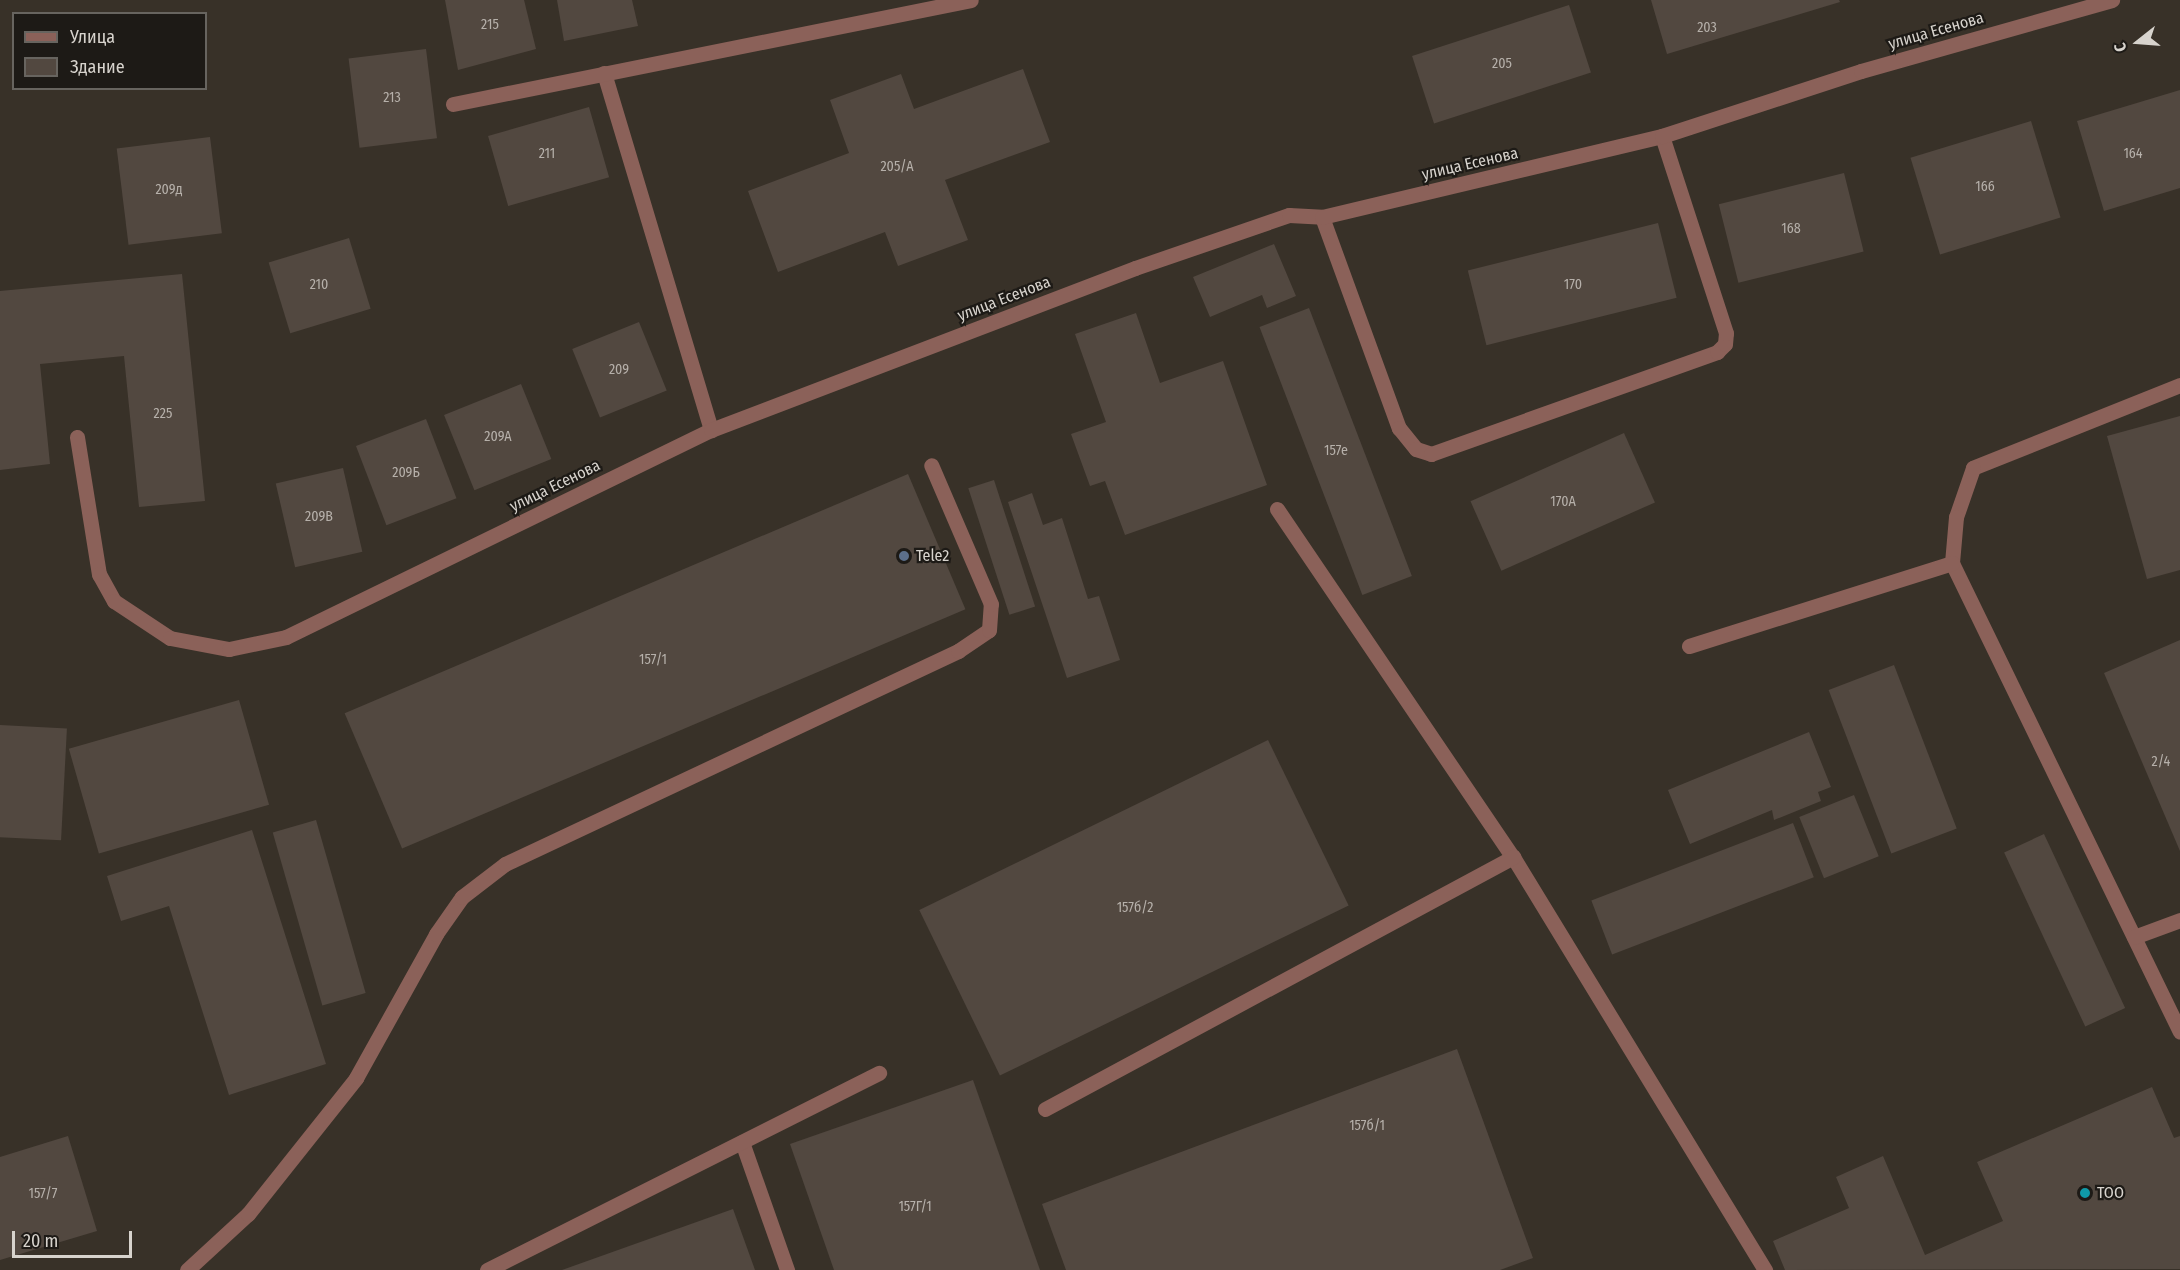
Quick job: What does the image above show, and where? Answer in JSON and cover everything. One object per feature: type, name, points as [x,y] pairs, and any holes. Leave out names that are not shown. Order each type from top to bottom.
[{"type":"street","points":[[453,104],[970,0]]},
{"type":"street","name":"улица Есенова","points":[[77,437],[99,574],[114,601],[170,638],[228,649],[286,637],[711,430],[1234,234],[1289,215],[1322,217],[1662,136],[1861,71],[2112,0]]},
{"type":"street","points":[[604,73],[711,430]]},
{"type":"street","points":[[1322,217],[1400,428],[1416,449],[1431,454],[1717,352],[1725,344],[1726,333],[1662,136]]},
{"type":"street","points":[[2180,386],[1973,468],[1956,517],[1952,563],[2180,1032]]},
{"type":"street","points":[[187,1270],[248,1214],[356,1078],[436,934],[462,897],[505,864],[958,651],[989,630],[992,604],[931,465]]},
{"type":"street","points":[[1277,509],[1513,857],[1765,1270]]},
{"type":"street","points":[[1689,646],[1952,563]]},
{"type":"street","points":[[1045,1109],[1513,857]]},
{"type":"street","points":[[2134,937],[2180,920]]},
{"type":"street","points":[[487,1270],[879,1073]]},
{"type":"street","points":[[742,1142],[787,1270]]},
{"type":"building","points":[[445,0],[524,0],[536,49],[458,70]]},
{"type":"building","points":[[557,0],[632,0],[638,26],[564,41]]},
{"type":"building","points":[[1651,0],[1839,0],[1840,2],[1667,54]]},
{"type":"building","points":[[1569,5],[1591,73],[1434,124],[1412,56]]},
{"type":"building","points":[[426,49],[437,138],[360,148],[349,59]]},
{"type":"building","points":[[1023,69],[1050,142],[945,180],[968,240],[898,266],[885,232],[778,272],[748,191],[849,153],[830,100],[901,74],[914,109]]},
{"type":"building","points":[[2180,90],[2180,188],[2104,211],[2077,121]]},
{"type":"building","points":[[589,107],[609,177],[508,206],[488,136]]},
{"type":"building","points":[[2031,121],[2061,218],[1940,254],[1911,158]]},
{"type":"building","points":[[210,137],[222,233],[129,245],[117,148]]},
{"type":"building","points":[[1844,173],[1864,252],[1738,283],[1719,204]]},
{"type":"building","points":[[1658,223],[1677,298],[1486,345],[1468,270]]},
{"type":"building","points":[[349,238],[371,309],[290,333],[269,263]]},
{"type":"building","points":[[1274,244],[1296,296],[1267,308],[1262,295],[1210,317],[1193,277]]},
{"type":"building","points":[[182,274],[205,501],[139,507],[124,356],[40,364],[50,464],[0,470],[0,291]]},
{"type":"building","points":[[1309,308],[1412,576],[1362,595],[1260,327]]},
{"type":"building","points":[[1136,313],[1160,383],[1223,361],[1267,485],[1125,535],[1105,481],[1090,486],[1071,434],[1106,422],[1075,334]]},
{"type":"building","points":[[639,322],[667,391],[600,418],[572,349]]},
{"type":"building","points":[[521,384],[551,459],[474,490],[444,415]]},
{"type":"building","points":[[2180,416],[2180,570],[2147,579],[2107,436]]},
{"type":"building","points":[[426,419],[456,498],[386,525],[356,446]]},
{"type":"building","points":[[1624,433],[1655,502],[1501,571],[1471,501]]},
{"type":"building","points":[[343,468],[362,552],[295,567],[276,484]]},
{"type":"building","points":[[908,474],[965,609],[402,848],[345,713]]},
{"type":"building","points":[[994,480],[1035,606],[1009,615],[968,488]]},
{"type":"building","points":[[1032,493],[1043,525],[1062,518],[1088,599],[1099,596],[1120,660],[1067,678],[1008,502]]},
{"type":"building","points":[[2180,640],[2180,851],[2104,673]]},
{"type":"building","points":[[1894,665],[1957,828],[1891,853],[1829,690]]},
{"type":"building","points":[[239,700],[269,805],[99,854],[69,749]]},
{"type":"building","points":[[0,725],[67,729],[61,840],[0,837]]},
{"type":"building","points":[[1809,732],[1831,787],[1818,792],[1821,801],[1774,820],[1772,810],[1690,844],[1668,790]]},
{"type":"building","points":[[1268,740],[1349,905],[1000,1075],[919,910]]},
{"type":"building","points":[[1854,795],[1879,856],[1824,878],[1799,817]]},
{"type":"building","points":[[316,820],[366,993],[322,1005],[273,832]]},
{"type":"building","points":[[1793,823],[1814,877],[1612,955],[1591,900]]},
{"type":"building","points":[[252,830],[326,1064],[229,1095],[169,906],[121,921],[107,876]]},
{"type":"building","points":[[2044,834],[2125,1008],[2085,1027],[2004,853]]},
{"type":"building","points":[[1457,1049],[1533,1258],[1500,1270],[1066,1270],[1042,1204]]},
{"type":"building","points":[[973,1080],[1040,1270],[834,1270],[790,1144]]},
{"type":"building","name":"ТОО","points":[[2152,1087],[2174,1138],[2180,1136],[2180,1269],[1785,1270],[1773,1241],[1849,1208],[1836,1177],[1883,1156],[1925,1255],[2003,1221],[1977,1162]]},
{"type":"building","points":[[68,1136],[97,1231],[0,1260],[0,1157]]},
{"type":"building","points":[[733,1209],[755,1270],[562,1270]]},
{"type":"place","name":"Tele2","points":[[904,556]]},
{"type":"place","name":"ТОО","points":[[2085,1193]]}]
